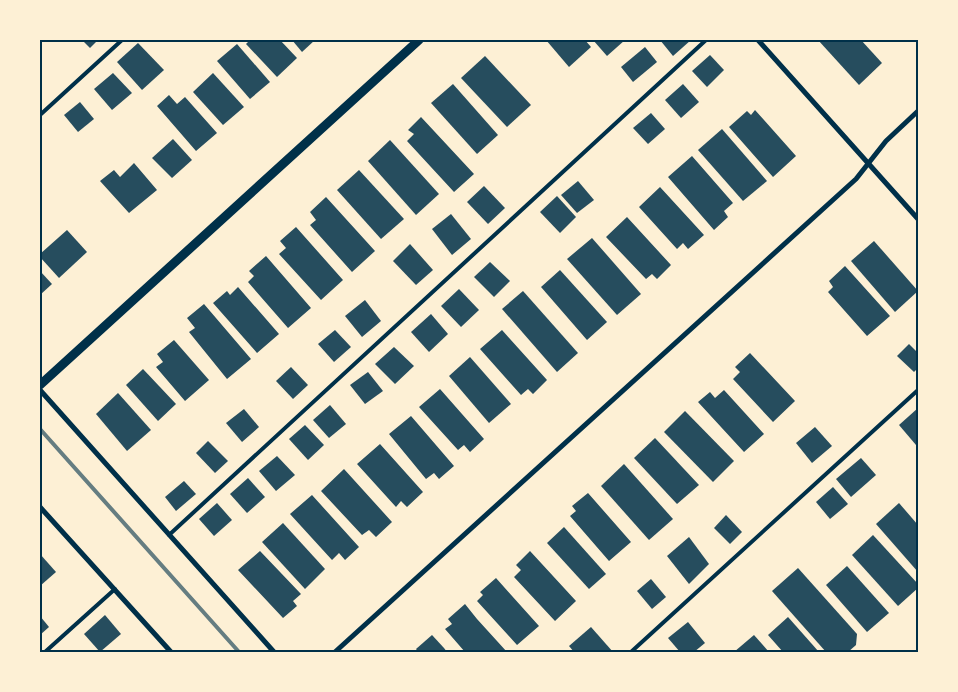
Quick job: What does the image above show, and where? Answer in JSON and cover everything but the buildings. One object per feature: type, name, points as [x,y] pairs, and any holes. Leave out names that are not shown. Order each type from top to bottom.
[{"type":"street","points":[[40,385],[419,40]]},
{"type":"street","points":[[758,40],[918,219]]},
{"type":"street","points":[[335,652],[846,188],[886,140],[918,111]]},
{"type":"street","points":[[40,390],[274,652]]},
{"type":"street","points":[[40,506],[171,652]]},
{"type":"lane","points":[[40,115],[122,40]]},
{"type":"lane","points":[[169,534],[706,40]]},
{"type":"lane","points":[[631,652],[918,390]]},
{"type":"lane","points":[[45,652],[115,589]]},
{"type":"railway","points":[[40,429],[239,652]]}]
